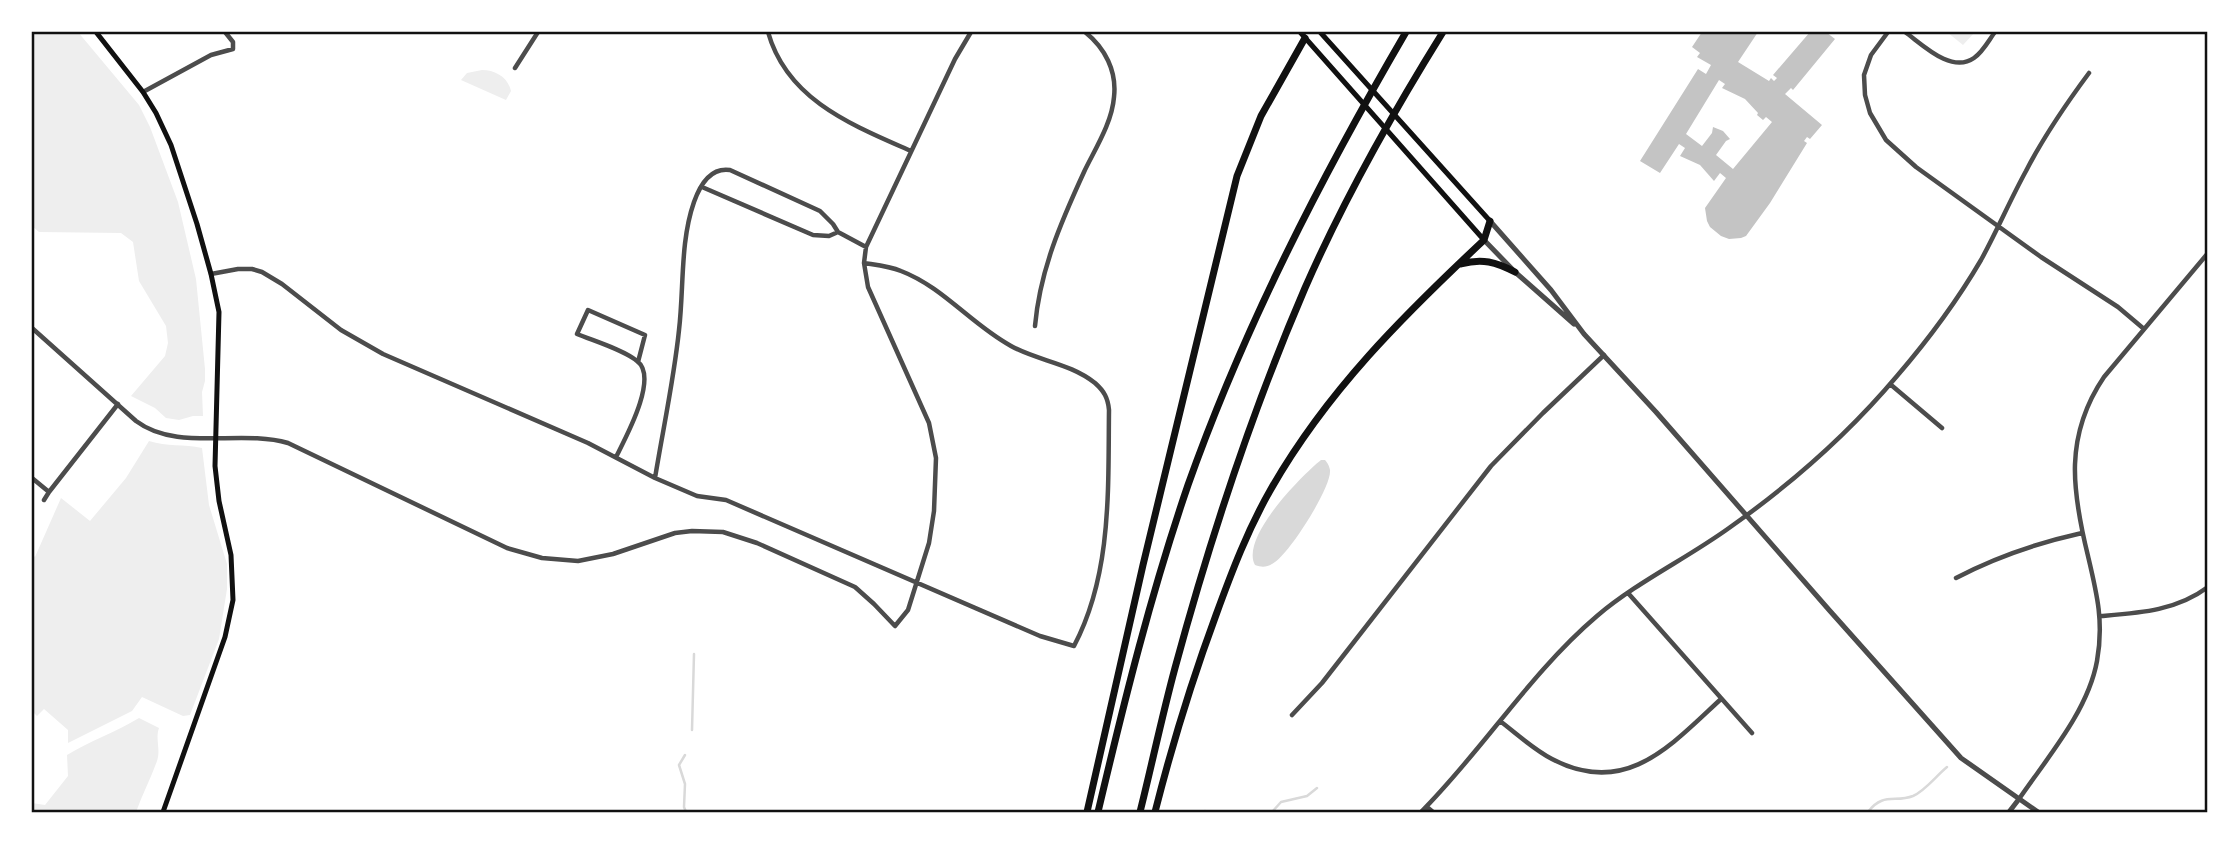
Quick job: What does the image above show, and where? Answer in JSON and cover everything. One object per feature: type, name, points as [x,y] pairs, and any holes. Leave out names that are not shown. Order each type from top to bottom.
[{"type":"highway","points":[[1098,813],[1135,656],[1163,562],[1199,457],[1276,275],[1349,131],[1406,32]]},
{"type":"highway","points":[[1140,813],[1174,671],[1202,573],[1226,496],[1274,365],[1306,287],[1343,209],[1408,88],[1443,32]]},
{"type":"highway","points":[[1087,813],[1169,451],[1237,176],[1261,116],[1305,34]]},
{"type":"highway","points":[[1155,813],[1171,747],[1237,556],[1272,488],[1328,406],[1369,354],[1408,311],[1484,240],[1490,222]]},
{"type":"highway","points":[[1457,265],[1481,260],[1497,263],[1515,272]]},
{"type":"main road","points":[[96,32],[142,92],[159,121],[177,163],[211,274],[219,321],[216,482],[231,555],[233,600],[225,637],[163,813]]},
{"type":"main road","points":[[1320,32],[1490,222]]},
{"type":"main road","points":[[1305,34],[1484,240]]},
{"type":"street","points":[[142,92],[211,55],[233,49],[233,42],[225,32]]},
{"type":"street","points":[[515,68],[538,32]]},
{"type":"street","points":[[768,32],[783,66],[819,105],[837,117],[911,151]]},
{"type":"street","points":[[32,328],[144,427],[153,431],[176,436],[257,437],[288,443],[507,548],[542,558],[578,561],[613,554],[675,533],[723,532],[855,587],[895,626],[908,610],[929,543],[936,475],[934,441],[921,404],[868,287],[864,263],[866,247],[955,59],[971,32]]},
{"type":"street","points":[[1035,326],[1040,291],[1055,236],[1113,106],[1115,82],[1112,69],[1100,47],[1085,32]]},
{"type":"street","points":[[1888,32],[1871,55],[1864,75],[1867,103],[1886,140],[1916,167],[2041,257],[2109,300],[2144,329]]},
{"type":"street","points":[[1905,32],[1939,57],[1958,62],[1974,58],[1995,32]]},
{"type":"street","points":[[1421,813],[1568,642],[1628,593],[1746,516],[1835,440],[1891,384],[1954,303],[1999,227],[2036,151],[2089,73]]},
{"type":"street","points":[[655,478],[679,330],[689,220],[694,202],[711,173],[730,170],[820,211],[838,232],[866,247]]},
{"type":"street","points":[[702,187],[813,235],[829,236],[838,232]]},
{"type":"street","points":[[1490,222],[1551,290],[1584,334]]},
{"type":"street","points":[[1484,240],[1604,355],[1961,758],[2038,813]]},
{"type":"street","points":[[2009,813],[2073,721],[2097,664],[2101,616],[2082,533],[2074,480],[2075,455],[2081,425],[2095,391],[2207,253]]},
{"type":"street","points":[[211,274],[238,270],[262,272],[363,344],[697,496],[726,500],[1040,636],[1074,646],[1087,617],[1105,541],[1108,400],[1104,391],[1084,375],[1004,342],[919,280],[884,266],[864,263]]},
{"type":"street","points":[[616,457],[636,414],[646,374],[638,362],[577,334],[588,310],[645,335],[638,362]]},
{"type":"street","points":[[1292,715],[1322,682],[1491,466],[1604,355]]},
{"type":"street","points":[[1891,384],[1942,428]]},
{"type":"street","points":[[44,500],[118,404]]},
{"type":"street","points":[[32,478],[49,492]]},
{"type":"street","points":[[1955,579],[2014,552],[2082,533]]},
{"type":"street","points":[[2101,616],[2165,609],[2185,601],[2207,587]]},
{"type":"street","points":[[1628,593],[1752,733]]},
{"type":"street","points":[[1500,721],[1551,759],[1583,770],[1610,771],[1635,766],[1653,758],[1675,742],[1721,699]]},
{"type":"street","points":[[1427,807],[1433,813]]},
{"type":"shaded area","points":[[32,32],[78,32],[139,105],[150,127],[178,202],[196,279],[205,369],[203,416],[179,420],[166,418],[155,408],[131,396],[165,356],[168,343],[166,326],[139,281],[133,242],[121,233],[39,232],[32,226]]},
{"type":"shaded area","points":[[1947,32],[1975,32],[1963,45]]},
{"type":"shaded area","points":[[492,71],[504,78],[511,91],[506,100],[461,80],[467,73]]},
{"type":"shaded area","points":[[149,441],[202,448],[209,505],[227,564],[227,589],[219,639],[190,715],[183,716],[142,697],[132,711],[68,743],[68,730],[44,709],[37,716],[32,711],[32,554],[35,557],[61,498],[90,521],[126,478]]},
{"type":"shaded area","points":[[1321,460],[1325,460],[1329,466],[1329,478],[1309,519],[1275,562],[1265,566],[1255,565],[1253,553],[1256,539],[1264,524],[1287,493]]},
{"type":"shaded area","points":[[139,718],[159,728],[157,761],[136,812],[32,812],[32,803],[45,805],[68,776],[67,755]]},
{"type":"building","points":[[1702,32],[1758,32],[1738,62],[1769,81],[1771,78],[1774,81],[1777,78],[1773,75],[1810,32],[1826,32],[1835,39],[1793,90],[1791,88],[1785,94],[1822,125],[1810,139],[1807,137],[1804,141],[1807,143],[1770,203],[1746,236],[1741,238],[1729,239],[1721,236],[1707,221],[1705,208],[1726,178],[1720,173],[1714,181],[1700,165],[1680,156],[1685,148],[1679,144],[1660,173],[1640,161],[1698,69],[1706,74],[1711,65],[1697,57],[1700,53],[1692,47]],"holes":[[[1719,80],[1725,84],[1722,88],[1745,99],[1757,115],[1772,122],[1733,169],[1716,155],[1730,139],[1723,131],[1713,127],[1712,133],[1702,146],[1686,134]]]},
{"type":"waterway","points":[[692,730],[694,654]]},
{"type":"waterway","points":[[685,755],[679,765],[685,784],[686,812]]},
{"type":"waterway","points":[[1868,812],[1884,800],[1907,798],[1917,794],[1947,767]]},
{"type":"waterway","points":[[1272,812],[1281,802],[1307,796],[1317,788]]}]
